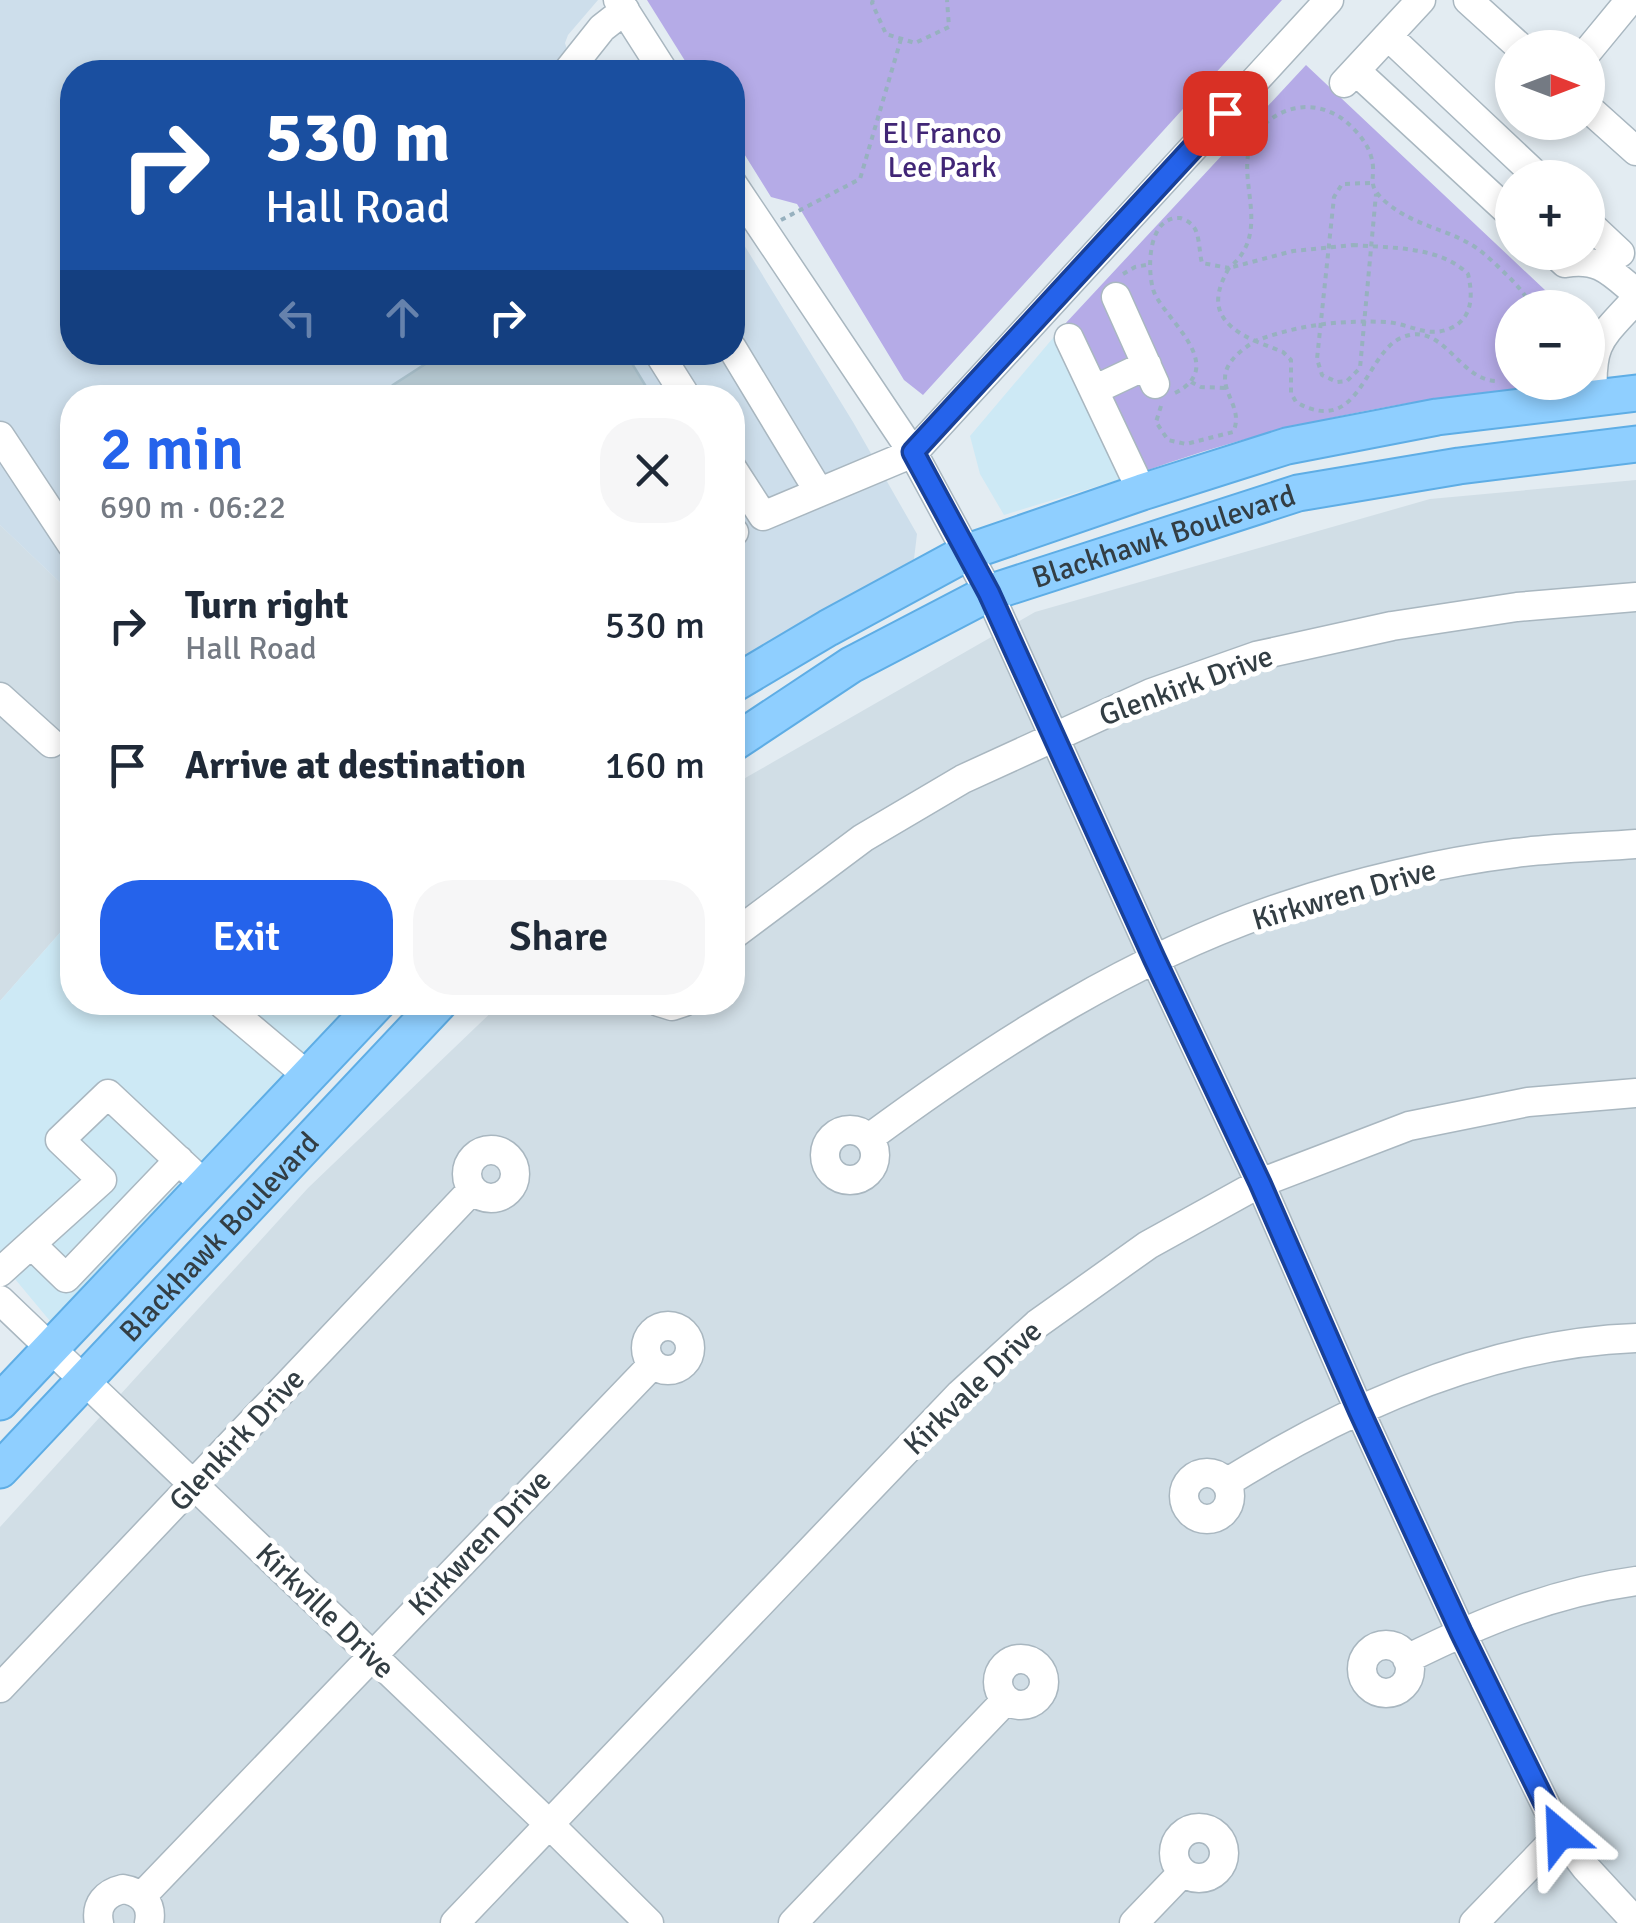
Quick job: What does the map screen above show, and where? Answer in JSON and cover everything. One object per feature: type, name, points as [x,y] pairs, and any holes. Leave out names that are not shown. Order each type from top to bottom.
[{"type":"main road","name":"Blackhawk Boulevard","points":[[1605,395],[1636,393]]},
{"type":"main road","name":"Blackhawk Boulevard","points":[[745,677],[968,552],[1142,492],[1287,446],[1437,417],[1564,400]]},
{"type":"main road","points":[[1594,400],[1594,448]]},
{"type":"main road","name":"Blackhawk Boulevard","points":[[745,735],[851,665],[989,593],[1298,493],[1459,466],[1636,444]]},
{"type":"main road","points":[[1287,446],[1298,493]]},
{"type":"main road","points":[[828,628],[851,665]]},
{"type":"main road","name":"Blackhawk Boulevard","points":[[0,1402],[50,1346],[108,1261],[205,1184],[366,1015]]},
{"type":"main road","name":"Blackhawk Boulevard","points":[[0,1470],[428,1015]]},
{"type":"street","points":[[745,488],[763,516],[913,452],[1329,0]]},
{"type":"street","points":[[1421,0],[1350,78],[1495,201]]},
{"type":"street","points":[[1468,0],[1501,30]]},
{"type":"street","points":[[1605,30],[1630,0]]},
{"type":"street","points":[[577,60],[622,5],[656,60]]},
{"type":"street","points":[[1388,36],[1520,160]]},
{"type":"street","points":[[1605,124],[1636,152]]},
{"type":"street","points":[[745,202],[913,452],[968,552],[1260,1183],[1461,1632],[1560,1834],[1634,1916]]},
{"type":"street","points":[[1605,332],[1636,296],[1621,253]]},
{"type":"street","points":[[1094,390],[1151,375],[1116,297]]},
{"type":"street","points":[[1069,338],[1142,492]]},
{"type":"street","points":[[742,365],[819,492]]},
{"type":"street","points":[[0,436],[60,526]]},
{"type":"street","points":[[30,477],[60,503]]},
{"type":"street","name":"Glenkirk Drive","points":[[745,926],[863,838],[963,779],[1151,693],[1256,656],[1410,623],[1636,597]]},
{"type":"street","points":[[0,697],[50,743]]},
{"type":"street","name":"Kirkwren Drive","points":[[869,1138],[1024,1032],[1154,958],[1286,906],[1399,876],[1513,853],[1636,844]]},
{"type":"street","points":[[235,1015],[309,1077]]},
{"type":"street","name":"Kirkvale Drive","points":[[455,1923],[960,1394],[1037,1324],[1148,1244],[1260,1183],[1409,1126],[1528,1102],[1636,1093]]},
{"type":"street","points":[[0,1272],[102,1180],[60,1140],[108,1094],[205,1184]]},
{"type":"street","points":[[30,1244],[66,1278],[108,1261],[179,1160]]},
{"type":"street","name":"Glenkirk Drive","points":[[0,1688],[472,1190]]},
{"type":"street","name":"Kirkville Drive","points":[[0,1300],[649,1923]]},
{"type":"street","points":[[1226,1483],[1289,1444],[1439,1378],[1525,1354],[1636,1338]]},
{"type":"street","name":"Kirkwren Drive","points":[[99,1923],[99,1906],[113,1891],[124,1889],[146,1910],[370,1656],[653,1364]]},
{"type":"street","points":[[1407,1659],[1461,1632],[1587,1588],[1636,1581]]},
{"type":"street","points":[[794,1923],[1006,1700]]},
{"type":"street","points":[[1474,1923],[1560,1834]]},
{"type":"street","points":[[1134,1923],[1182,1873]]},
{"type":"path","points":[[873,0],[886,34],[915,43],[949,27],[947,0]]},
{"type":"path","points":[[763,229],[860,179],[901,39]]},
{"type":"path","points":[[1495,381],[1473,375],[1444,346],[1424,334],[1400,322],[1321,323],[1255,340],[1232,360],[1224,388],[1235,408],[1238,422],[1234,432],[1186,444],[1168,440],[1156,422],[1162,403],[1190,382],[1194,370],[1187,337],[1156,298],[1152,287],[1156,233],[1165,222],[1186,220],[1194,227],[1202,263],[1229,268],[1292,251],[1329,246],[1371,246],[1440,256],[1468,274],[1471,302],[1467,314],[1449,330],[1424,334],[1404,336],[1377,361],[1352,400],[1338,408],[1317,409],[1296,402],[1291,393],[1291,360],[1283,352],[1255,340],[1233,329],[1220,312],[1218,287],[1229,268],[1249,245],[1252,226],[1246,172],[1253,139],[1280,114],[1310,106],[1325,108],[1356,132],[1372,157],[1370,183],[1376,194],[1424,227],[1476,248],[1522,290]]},
{"type":"path","points":[[1370,183],[1348,182],[1338,188],[1318,368],[1322,375],[1338,382],[1347,382],[1360,368],[1376,194]]},
{"type":"path","points":[[1190,382],[1224,388]]},
{"type":"shaded area","points":[[0,0],[598,0],[568,35],[565,43],[570,60],[60,60],[60,365],[745,365],[745,246],[917,534],[914,559],[745,662],[745,385],[60,385],[60,582],[0,525]]},
{"type":"shaded area","points":[[1064,325],[1134,475],[1004,515],[980,474],[970,436]]},
{"type":"shaded area","points":[[1636,480],[1636,1923],[0,1923],[0,1527],[308,1188],[488,1015],[745,1015],[745,778],[1035,612],[1430,499]]},
{"type":"shaded area","points":[[0,525],[60,582],[60,933],[0,1001]]},
{"type":"shaded area","points":[[60,933],[60,1015],[344,1015],[50,1321],[0,1261],[0,1001]]},
{"type":"green space","name":"El Franco Lee Park","points":[[647,0],[1282,0],[923,395],[904,380],[797,204],[771,197],[745,155],[745,60],[684,60]]},
{"type":"green space","points":[[1306,65],[1495,243],[1495,270],[1524,270],[1545,290],[1495,290],[1495,391],[1399,405],[1291,427],[1134,475],[1064,325]]},
{"type":"building","points":[[424,365],[633,365],[645,385],[393,385]]},
{"type":"route","points":[[1225,113],[913,452],[989,593],[1461,1632],[1560,1834]]}]
